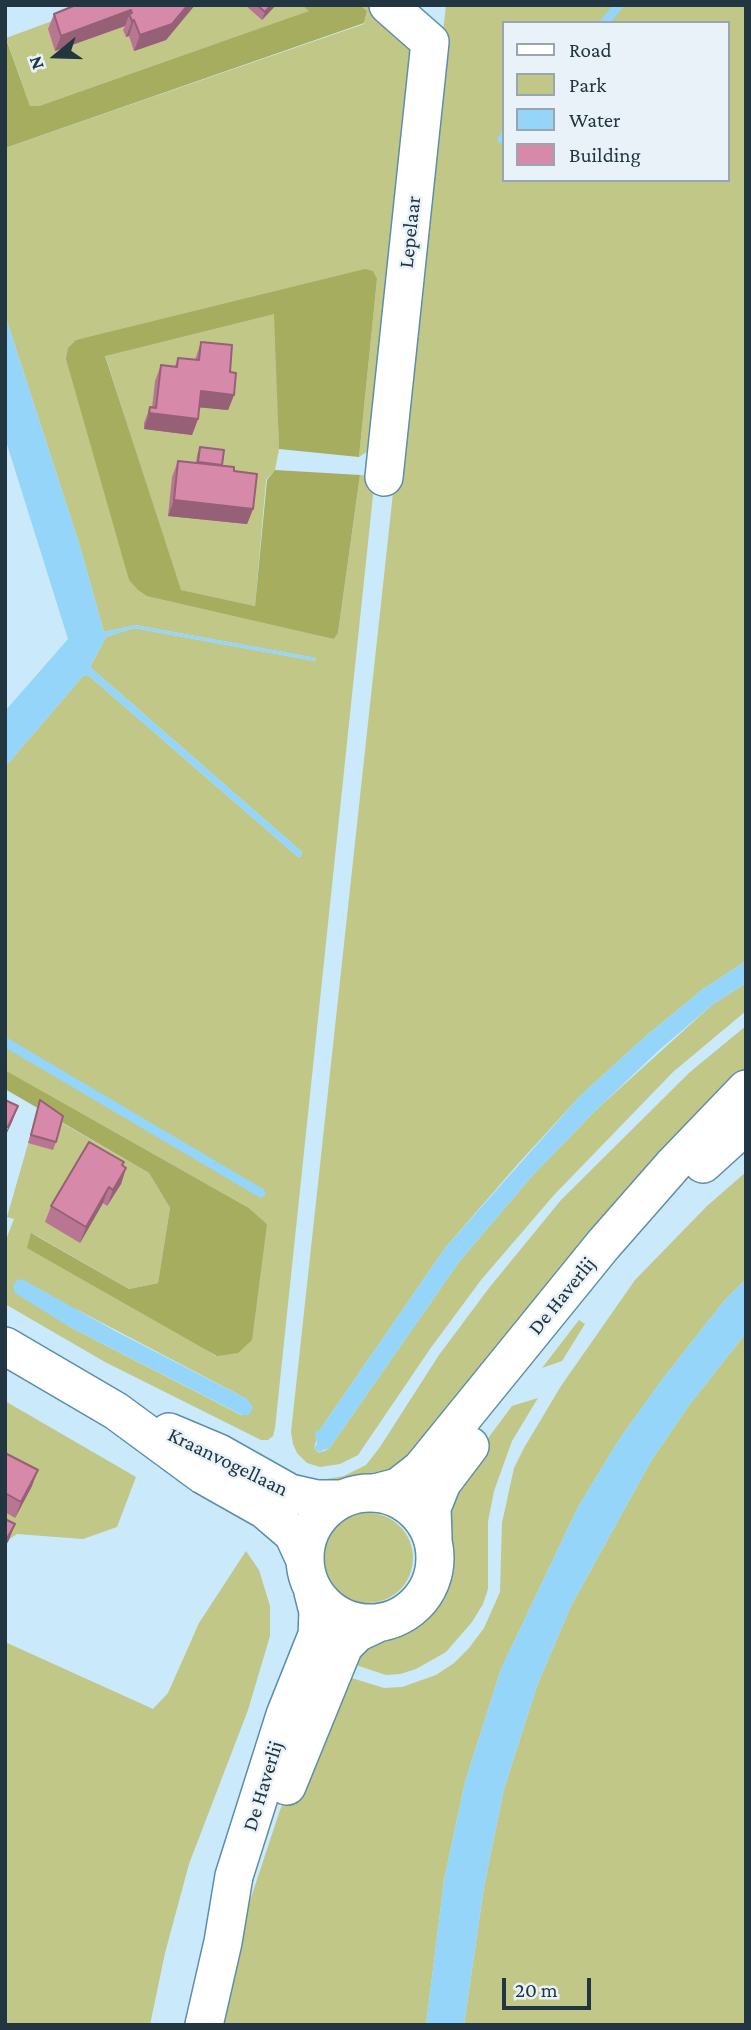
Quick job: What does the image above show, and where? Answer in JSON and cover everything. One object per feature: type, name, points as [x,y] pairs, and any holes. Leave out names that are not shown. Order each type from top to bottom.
[{"type":"street","name":"Lepelaar","points":[[384,477],[430,42],[388,5]]},
{"type":"street","name":"De Haverlij","points":[[358,1496],[398,1487],[421,1469],[603,1245],[674,1164],[746,1089]]},
{"type":"street","name":"De Haverlij","points":[[433,1538],[432,1508],[442,1483],[616,1254],[688,1177],[746,1125]]},
{"type":"street","name":"Kraanvogellaan","points":[[5,1346],[116,1411],[203,1475],[276,1518],[293,1534],[309,1575]]},
{"type":"street","name":"Kraanvogellaan","points":[[116,1411],[219,1453],[290,1493],[317,1499],[358,1496]]},
{"type":"street","points":[[358,1496],[397,1499],[413,1509],[426,1523],[433,1538],[433,1577],[412,1610],[398,1619],[376,1624],[355,1623],[334,1614],[309,1575],[306,1541],[317,1518],[329,1507],[358,1496]]},
{"type":"street","name":"De Haverlij","points":[[204,2025],[223,1942],[234,1876],[285,1715],[317,1635],[318,1612],[309,1575]]},
{"type":"street","name":"De Haverlij","points":[[223,1942],[344,1646],[357,1633],[376,1624]]},
{"type":"green space","points":[[96,5],[302,5],[310,11],[39,106],[30,106],[6,38]]},
{"type":"green space","points":[[302,5],[360,5],[367,11],[364,23],[5,148],[5,36],[30,106],[39,106],[309,11]]},
{"type":"green space","points":[[360,5],[375,5],[407,37],[414,60],[371,449],[359,457],[377,279],[76,340],[129,580],[334,639],[338,633],[360,475],[375,476],[275,1428],[273,1436],[268,1440],[261,1440],[105,1362],[5,1304],[5,1242],[14,1219],[7,1217],[38,1109],[149,1173],[170,1208],[158,1283],[129,1289],[32,1233],[216,1356],[267,1224],[249,1208],[5,1070],[5,767],[83,676],[88,675],[298,857],[301,856],[302,852],[90,667],[106,637],[134,628],[315,661],[316,658],[135,625],[104,632],[79,543],[5,315],[5,148],[364,24],[367,11]],"holes":[[[76,1309],[247,1399],[249,1415],[241,1415],[68,1326]]]},
{"type":"green space","points":[[446,5],[746,5],[746,961],[703,989],[647,1035],[581,1095],[517,1165],[445,1248],[319,1431],[314,1448],[319,1453],[329,1449],[459,1262],[532,1176],[597,1109],[712,1005],[746,983],[746,1011],[673,1072],[554,1195],[481,1280],[358,1455],[340,1464],[320,1467],[307,1463],[297,1453],[291,1432]]},
{"type":"green space","points":[[365,269],[373,271],[377,279],[359,457],[279,449],[274,314],[105,356],[181,590],[255,606],[267,480],[275,470],[360,475],[338,633],[334,639],[147,596],[138,590],[129,580],[66,359],[68,348],[76,340]]},
{"type":"green space","points":[[275,313],[279,449],[275,470],[266,480],[255,606],[180,590],[105,355]]},
{"type":"green space","points":[[746,1026],[746,1073],[415,1464],[372,1480],[318,1488],[293,1484],[298,1474],[320,1480],[344,1476],[366,1465],[439,1355],[489,1288],[561,1200],[690,1072]]},
{"type":"green space","points":[[5,1070],[249,1208],[267,1224],[252,1340],[238,1353],[217,1356],[27,1248],[31,1233],[129,1289],[158,1283],[170,1208],[149,1173],[5,1089]]},
{"type":"green space","points":[[746,1172],[746,1279],[724,1301],[620,1438],[578,1507],[501,1669],[465,1782],[444,1880],[426,2025],[218,2025],[235,1946],[280,1810],[342,1675],[384,1688],[402,1687],[436,1675],[454,1663],[469,1648],[484,1628],[500,1592],[502,1523],[514,1468],[524,1448],[561,1386],[635,1280],[707,1206]]},
{"type":"green space","points":[[579,1320],[585,1324],[562,1361],[542,1368]]},
{"type":"green space","points":[[746,1333],[746,2025],[464,2025],[484,1887],[504,1789],[537,1686],[571,1606],[651,1461],[690,1404]]},
{"type":"green space","points":[[538,1398],[512,1441],[494,1491],[488,1522],[488,1589],[472,1622],[446,1652],[416,1669],[386,1675],[347,1662],[380,1637],[411,1627],[435,1603],[447,1572],[445,1539],[448,1504],[489,1437],[512,1406]]},
{"type":"green space","points":[[5,1401],[136,1477],[117,1527],[83,1539],[17,1534],[5,1542]]},
{"type":"green space","points":[[368,1513],[385,1516],[400,1526],[410,1541],[413,1558],[410,1575],[400,1590],[385,1600],[368,1603],[351,1600],[336,1590],[326,1575],[323,1558],[326,1541],[336,1526],[351,1516]]},
{"type":"green space","points":[[246,1551],[259,1570],[270,1606],[270,1636],[248,1710],[189,1864],[165,1953],[150,2025],[5,2025],[5,1642],[153,1709],[168,1693],[199,1623]]},
{"type":"water","points":[[5,315],[79,543],[104,632],[135,625],[316,658],[315,661],[134,628],[106,637],[90,667],[302,852],[301,856],[298,857],[88,675],[83,676],[5,767],[5,711],[68,639],[5,438]]},
{"type":"water","points":[[746,961],[746,983],[712,1005],[658,1051],[532,1176],[459,1262],[329,1449],[320,1453],[314,1448],[317,1444],[315,1433],[319,1431],[445,1248],[581,1095],[703,989]]},
{"type":"water","points":[[22,1279],[247,1399],[253,1407],[249,1415],[242,1415],[68,1326],[15,1293],[13,1286],[16,1281]]},
{"type":"water","points":[[746,1279],[746,1333],[690,1404],[651,1461],[571,1606],[537,1686],[504,1789],[484,1887],[464,2025],[426,2025],[444,1880],[465,1782],[501,1669],[578,1507],[620,1438],[724,1301]]},
{"type":"building","points":[[76,5],[188,5],[172,24],[140,35],[129,14],[132,13],[131,10],[61,36],[54,14]]},
{"type":"building","points":[[257,5],[271,5],[265,12]]},
{"type":"building","points":[[201,342],[232,345],[230,372],[236,373],[234,395],[201,391],[198,419],[149,413],[150,407],[156,408],[161,365],[177,367],[178,358],[199,360]]},
{"type":"building","points":[[200,447],[224,450],[222,465],[198,462]]},
{"type":"building","points":[[178,461],[234,467],[234,471],[257,474],[253,509],[174,500]]},
{"type":"building","points":[[5,1100],[18,1106],[8,1127],[5,1126]]},
{"type":"building","points":[[40,1100],[63,1116],[56,1142],[31,1135]]},
{"type":"building","points":[[89,1142],[124,1162],[122,1165],[126,1168],[113,1190],[109,1187],[86,1227],[51,1206]]},
{"type":"building","points":[[5,1453],[38,1470],[21,1502],[5,1493]]},
{"type":"building","points":[[5,1519],[15,1524],[5,1542]]},
{"type":"waterway","points":[[606,21],[619,5]]},
{"type":"waterway","points":[[5,1042],[261,1193]]}]
